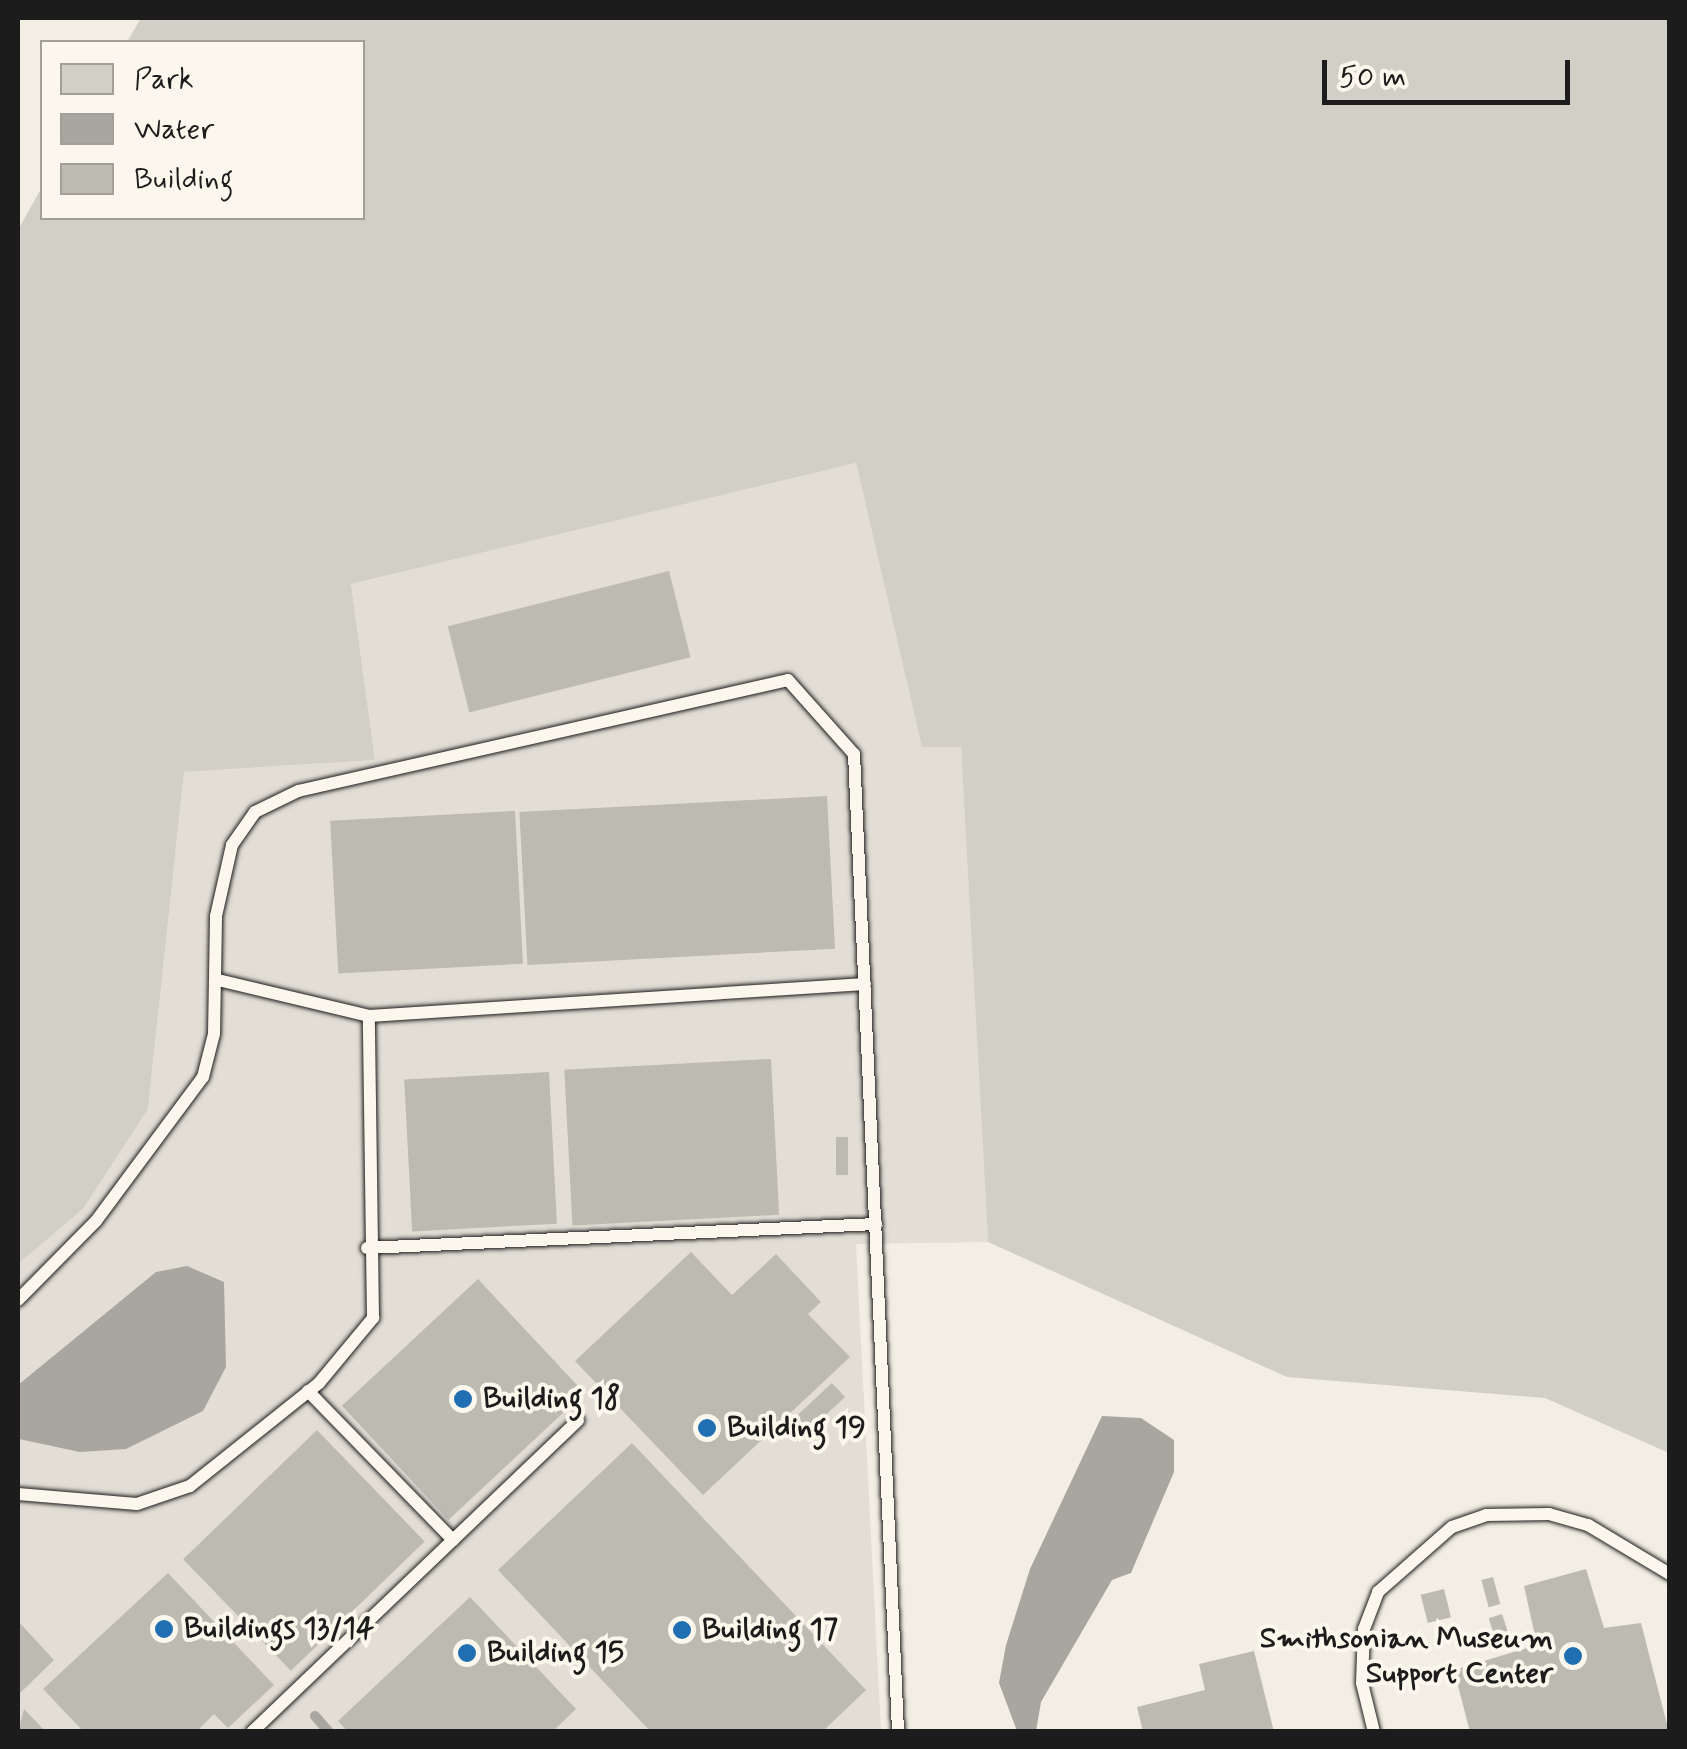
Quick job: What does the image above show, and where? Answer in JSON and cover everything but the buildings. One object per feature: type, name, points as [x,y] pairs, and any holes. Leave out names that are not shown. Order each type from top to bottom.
[{"type":"lane","points":[[18,1300],[96,1221],[203,1076],[218,980],[216,916],[232,845],[255,812],[298,791],[788,680],[854,754],[898,1732]]},
{"type":"lane","points":[[218,980],[369,1016],[865,984]]},
{"type":"lane","points":[[18,1494],[137,1504],[190,1486],[308,1392],[373,1318],[367,1248],[369,1016]]},
{"type":"lane","points":[[367,1248],[876,1224]]},
{"type":"lane","points":[[308,1392],[453,1540]]},
{"type":"lane","points":[[252,1732],[578,1420]]},
{"type":"lane","points":[[1374,1732],[1364,1629],[1378,1592],[1452,1528],[1486,1515],[1550,1514],[1588,1525],[1670,1574]]},
{"type":"shaded area","points":[[856,463],[922,746],[961,746],[988,1242],[856,1244],[881,1731],[18,1732],[18,1264],[83,1209],[148,1109],[184,772],[375,760],[351,584]]},
{"type":"green space","points":[[141,18],[1669,18],[1669,1453],[1545,1398],[1287,1377],[988,1242],[961,747],[922,747],[856,463],[351,584],[375,760],[184,772],[148,1109],[83,1209],[18,1264],[18,230],[40,191],[40,220],[365,220],[365,40],[128,40]]},
{"type":"water","points":[[187,1266],[224,1282],[226,1367],[203,1411],[126,1449],[80,1452],[19,1439],[18,1385],[156,1272]]},
{"type":"water","points":[[1102,1416],[1141,1418],[1174,1440],[1174,1472],[1131,1573],[1112,1580],[1041,1702],[1036,1731],[1017,1731],[999,1683],[1006,1645],[1030,1569]]},
{"type":"waterway","points":[[315,1716],[329,1732]]},
{"type":"place","name":"Building 18","points":[[463,1399]]},
{"type":"place","name":"Building 19","points":[[707,1428]]},
{"type":"place","name":"Buildings 13/14","points":[[164,1629]]},
{"type":"place","name":"Building 17","points":[[682,1630]]},
{"type":"place","name":"Building 15","points":[[467,1653]]},
{"type":"place","name":"Smithsonian Museum Support Center","points":[[1573,1656]]}]
